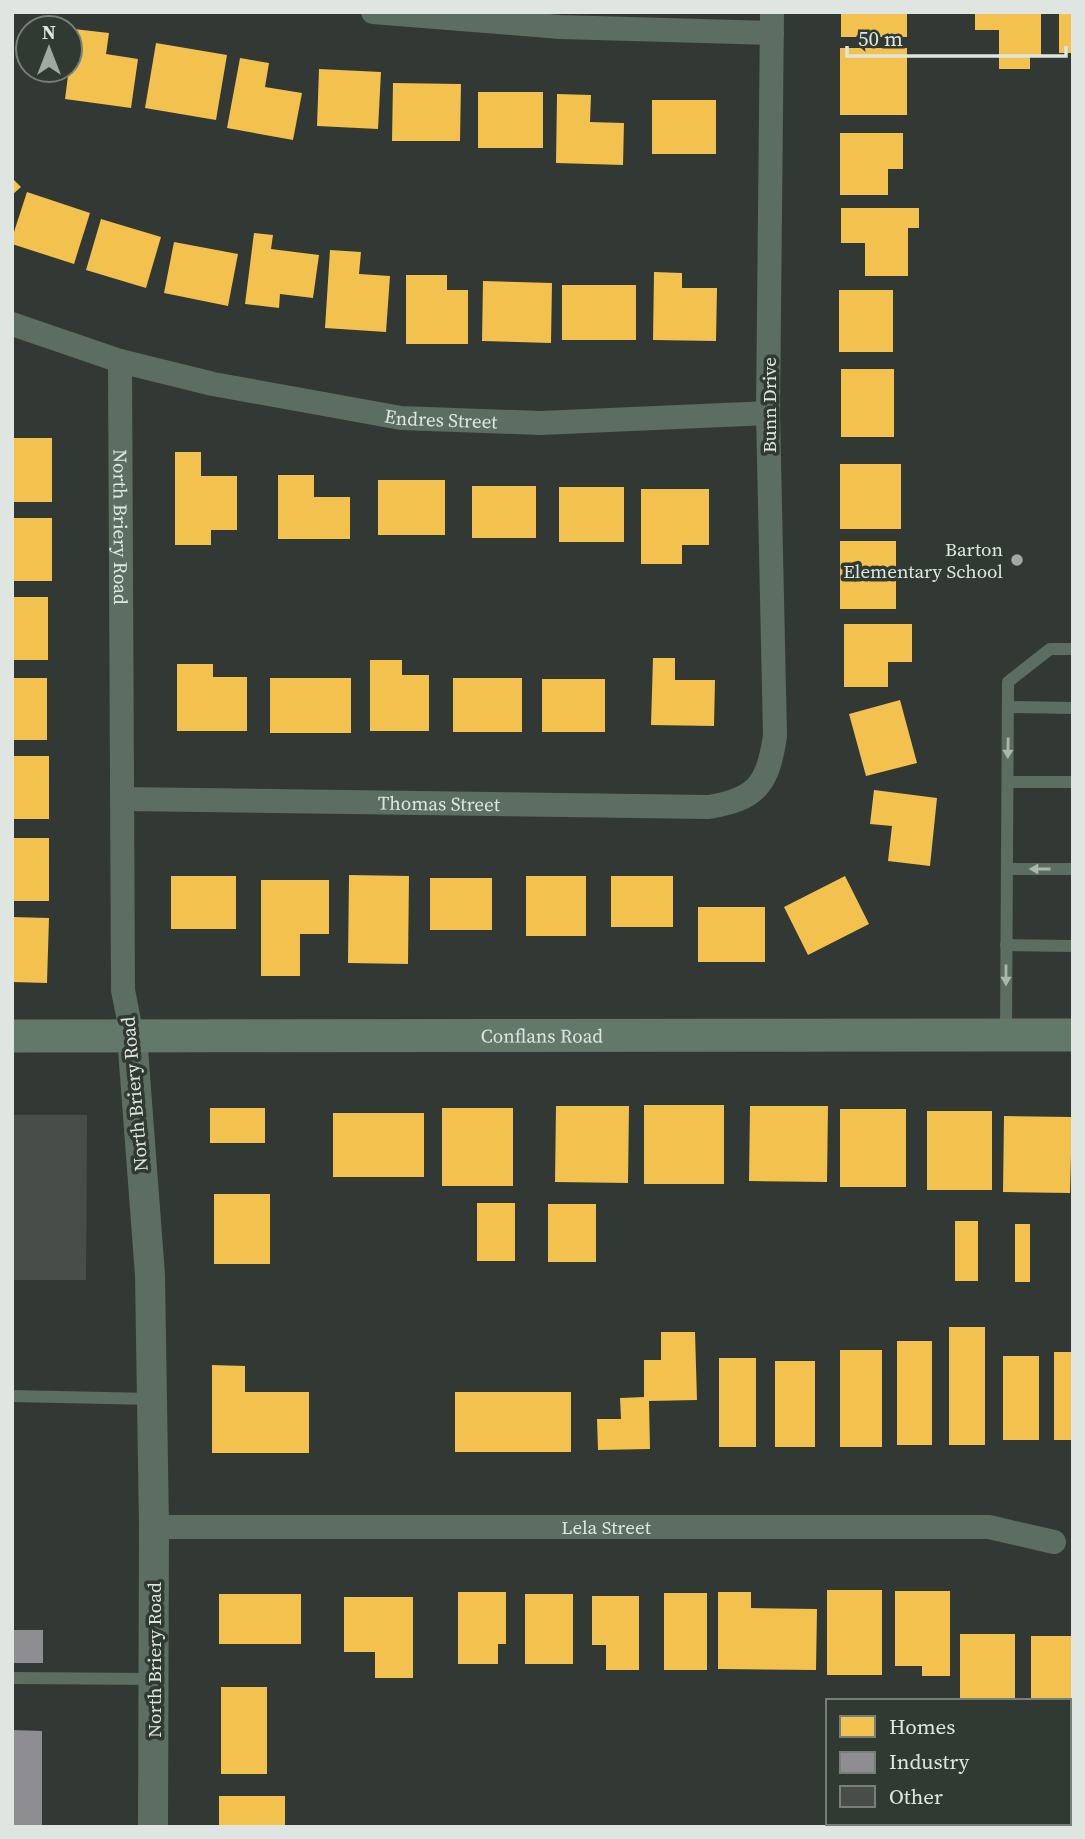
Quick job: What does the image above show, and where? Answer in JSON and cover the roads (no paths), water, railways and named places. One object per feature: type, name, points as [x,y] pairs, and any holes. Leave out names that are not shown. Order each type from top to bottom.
[{"type":"main road","name":"Conflans Road","points":[[12,1036],[1073,1035]]},
{"type":"street","points":[[373,12],[560,27],[772,22]]},
{"type":"street","name":"Bunn Drive","points":[[753,792],[761,783],[772,756],[775,736],[768,413],[772,22]]},
{"type":"street","name":"Endres Street","points":[[12,324],[120,361],[213,384],[401,418],[541,423],[768,413]]},
{"type":"street","name":"North Briery Road","points":[[120,361],[122,990],[132,1036],[150,1275],[154,1527],[153,1827]]},
{"type":"street","name":"Thomas Street","points":[[122,799],[709,807],[728,804],[753,792]]},
{"type":"street","name":"Lela Street","points":[[154,1527],[989,1527],[1055,1542]]},
{"type":"lane","points":[[1006,1034],[1008,681],[1050,649],[1073,649]]},
{"type":"lane","points":[[1008,707],[1073,708]]},
{"type":"lane","points":[[1008,782],[1073,782]]},
{"type":"lane","points":[[1007,869],[1073,869]]},
{"type":"lane","points":[[1006,945],[1073,946]]},
{"type":"lane","points":[[12,1396],[152,1399]]},
{"type":"lane","points":[[12,1678],[153,1679]]},
{"type":"place","name":"Barton Elementary School","points":[[1017,560]]}]
